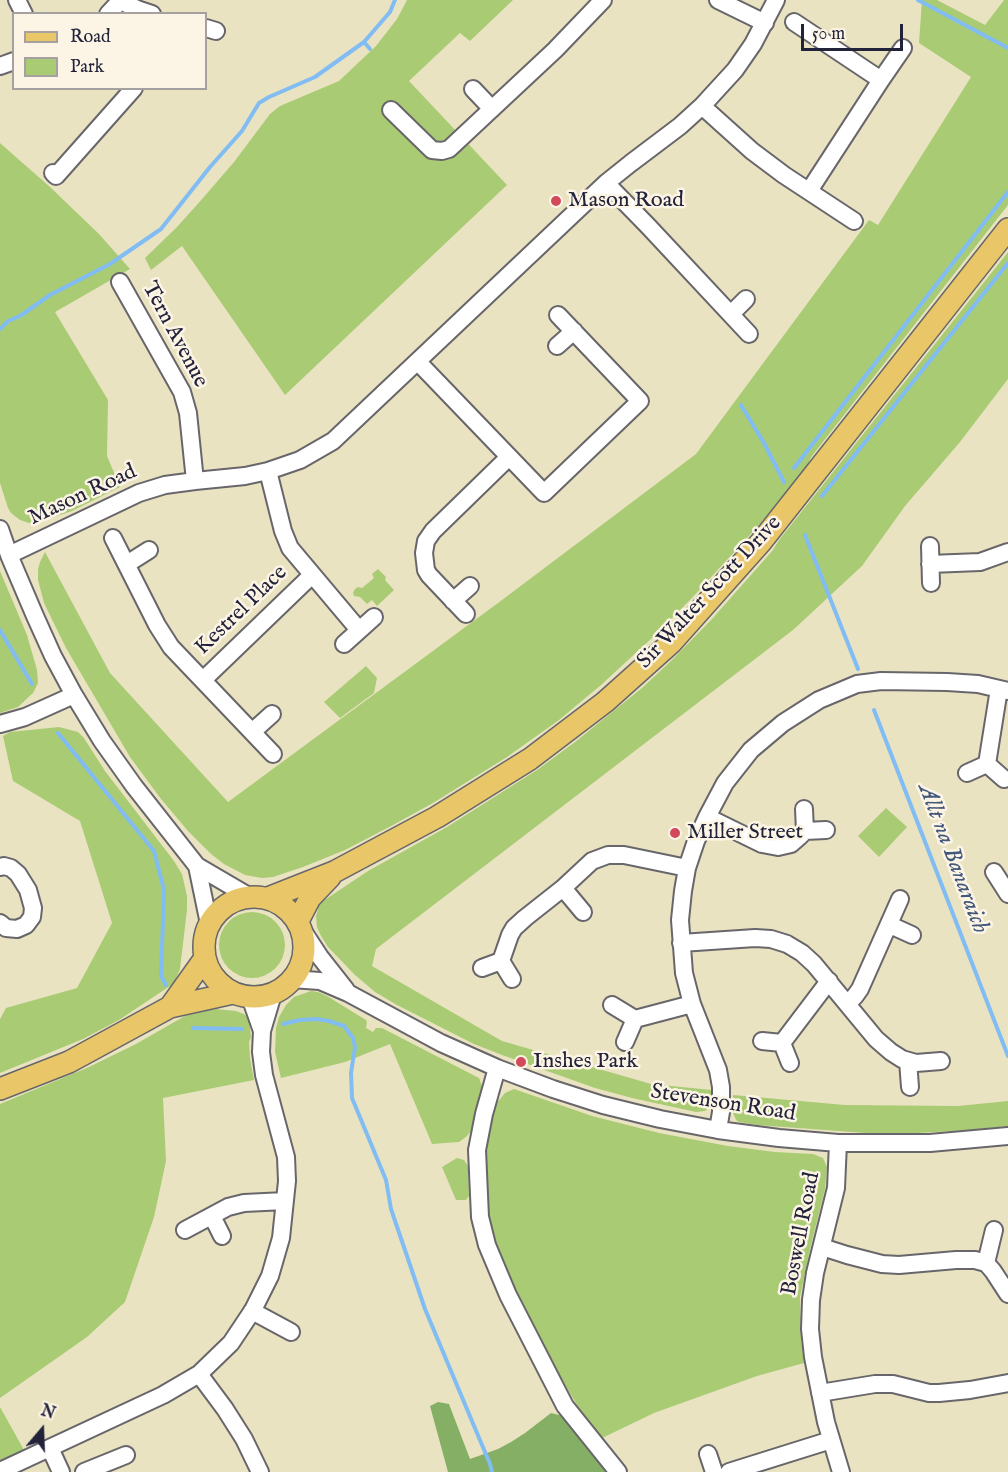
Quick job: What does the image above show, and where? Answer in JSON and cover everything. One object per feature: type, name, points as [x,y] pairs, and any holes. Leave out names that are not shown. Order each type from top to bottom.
[{"type":"main road","name":"Sir Walter Scott Drive","points":[[259,898],[334,872],[437,817],[530,759],[605,702],[671,643],[761,542],[1008,229]]},
{"type":"main road","name":"Sir Walter Scott Drive","points":[[299,924],[310,898],[334,872]]},
{"type":"main road","points":[[0,1089],[69,1062],[170,1007],[242,995],[273,994],[291,980],[302,964],[304,946],[299,924],[290,912],[276,902],[259,898],[227,904],[209,924],[204,941],[205,958],[212,974],[219,983],[242,995]]},
{"type":"main road","points":[[170,1007],[205,958]]},
{"type":"street","points":[[391,110],[432,150],[449,149],[555,50],[603,0]]},
{"type":"street","points":[[718,0],[765,23]]},
{"type":"street","name":"Mason Road","points":[[9,555],[139,493],[165,485],[245,476],[268,471],[300,460],[333,441],[606,183],[680,126],[702,106],[735,70],[753,44],[776,0]]},
{"type":"street","points":[[110,12],[121,1],[146,12]]},
{"type":"street","points":[[794,22],[881,80]]},
{"type":"street","points":[[809,191],[903,48]]},
{"type":"street","points":[[473,89],[492,109]]},
{"type":"street","points":[[53,173],[56,176],[132,90]]},
{"type":"street","points":[[702,106],[784,176],[854,221]]},
{"type":"street","points":[[606,183],[749,334]]},
{"type":"street","name":"Tern Avenue","points":[[120,282],[182,392],[188,413],[195,481]]},
{"type":"street","points":[[731,314],[746,299]]},
{"type":"street","points":[[418,362],[548,498],[640,401],[558,315]]},
{"type":"street","points":[[557,346],[574,331]]},
{"type":"street","points":[[466,614],[426,570],[424,553],[426,541],[433,531],[509,457]]},
{"type":"street","name":"Kestrel Place","points":[[268,471],[290,548],[359,630]]},
{"type":"street","points":[[0,529],[34,616],[53,656],[102,741],[134,786],[198,866],[259,898]]},
{"type":"street","name":"Kestrel Place","points":[[113,538],[157,626],[171,647],[273,754]]},
{"type":"street","points":[[930,546],[931,583]]},
{"type":"street","points":[[127,564],[149,550]]},
{"type":"street","points":[[930,564],[980,562],[1008,552]]},
{"type":"street","name":"Kestrel Place","points":[[203,680],[312,575]]},
{"type":"street","points":[[453,601],[470,586]]},
{"type":"street","points":[[344,644],[374,617]]},
{"type":"street","points":[[718,1130],[721,1112],[720,1079],[692,1004],[684,973],[681,910],[687,868],[696,841],[725,783],[750,750],[783,723],[819,700],[857,684],[881,681],[978,684],[1004,690],[987,764]]},
{"type":"street","points":[[0,724],[25,717],[74,695]]},
{"type":"street","points":[[252,732],[272,714]]},
{"type":"street","points":[[967,773],[987,764]]},
{"type":"street","points":[[987,764],[1004,779]]},
{"type":"street","points":[[707,817],[762,844],[778,847],[791,844],[805,831],[804,809]]},
{"type":"street","points":[[805,831],[826,830]]},
{"type":"street","points":[[512,980],[501,961],[514,928],[592,861],[608,855],[624,855],[687,868]]},
{"type":"street","points":[[198,866],[209,924]]},
{"type":"street","points":[[0,867],[11,868],[18,874],[28,890],[33,908],[32,917],[26,926],[17,929],[6,928],[0,923]]},
{"type":"street","points":[[994,872],[1007,888]]},
{"type":"street","points":[[562,888],[583,912]]},
{"type":"street","points":[[848,1003],[860,989],[890,926],[900,899]]},
{"type":"street","name":"Stevenson Road","points":[[299,924],[320,957],[348,993]]},
{"type":"street","points":[[890,926],[912,935]]},
{"type":"street","points":[[681,943],[755,938],[771,939],[787,944],[814,964],[878,1041],[891,1052],[902,1059],[916,1063],[941,1061]]},
{"type":"street","points":[[482,968],[501,961]]},
{"type":"street","name":"Stevenson Road","points":[[291,980],[320,981],[348,993],[441,1043],[497,1068],[603,1105],[660,1119],[718,1130],[838,1143],[930,1143],[1008,1136]]},
{"type":"street","points":[[783,1043],[829,981]]},
{"type":"street","points":[[0,1471],[163,1395],[199,1374],[231,1342],[252,1311],[270,1276],[281,1238],[287,1181],[286,1157],[264,1075],[261,1052],[262,1031],[273,994]]},
{"type":"street","points":[[242,995],[262,1031]]},
{"type":"street","points":[[612,1005],[635,1019],[692,1004]]},
{"type":"street","points":[[625,1042],[635,1019]]},
{"type":"street","points":[[762,1041],[783,1043]]},
{"type":"street","points":[[783,1043],[790,1063]]},
{"type":"street","points":[[908,1061],[910,1087]]},
{"type":"street","points":[[497,1068],[477,1150],[480,1217],[487,1245],[508,1295],[565,1406],[618,1472]]},
{"type":"street","name":"Boswell Road","points":[[838,1143],[836,1188],[813,1282],[810,1329],[820,1393],[841,1472]]},
{"type":"street","points":[[185,1230],[228,1207],[244,1203],[285,1201]]},
{"type":"street","points":[[212,1216],[222,1236]]},
{"type":"street","points":[[986,1263],[994,1230]]},
{"type":"street","points":[[822,1247],[847,1256],[882,1264],[975,1260],[986,1263],[1008,1294]]},
{"type":"street","points":[[252,1311],[291,1332]]},
{"type":"street","points":[[199,1374],[244,1439],[260,1472]]},
{"type":"street","points":[[820,1393],[874,1384],[894,1384],[929,1393],[939,1393],[1008,1383]]},
{"type":"street","points":[[729,1472],[831,1440]]},
{"type":"street","points":[[50,1448],[61,1472]]},
{"type":"street","points":[[708,1454],[714,1472]]},
{"type":"street","points":[[84,1472],[126,1455]]},
{"type":"green space","points":[[407,0],[513,0],[470,41],[460,33],[409,81],[507,185],[285,395],[182,246],[151,270],[145,258],[203,198],[270,114],[280,106],[339,81],[376,46],[397,19]]},
{"type":"green space","points":[[922,0],[937,0],[985,25],[1004,0],[1008,0],[1008,205],[759,525],[691,599],[601,685],[559,720],[507,757],[433,803],[345,850],[273,877],[245,875],[211,854],[161,799],[130,757],[66,648],[44,603],[38,580],[38,569],[45,552],[110,673],[228,802],[696,454],[869,220],[878,225],[971,77],[919,43]]},
{"type":"green space","points":[[0,143],[99,234],[130,269],[55,312],[108,400],[107,456],[120,487],[72,511],[32,524],[20,520],[11,513],[0,483]]},
{"type":"green space","points":[[1008,252],[1008,379],[960,442],[905,506],[862,566],[793,630],[376,949],[372,966],[502,1041],[651,1084],[712,1090],[712,1099],[708,1108],[705,1111],[696,1112],[632,1098],[595,1088],[502,1055],[474,1044],[397,1005],[375,992],[355,975],[328,947],[317,927],[316,916],[323,901],[368,871],[447,827],[537,770],[642,688],[671,661],[773,550]]},
{"type":"green space","points":[[378,569],[394,590],[377,606],[372,600],[367,604],[353,593],[355,589],[362,588],[374,578],[372,574]]},
{"type":"green space","points":[[0,571],[27,635],[37,670],[38,683],[33,693],[18,707],[0,713]]},
{"type":"green space","points":[[366,666],[377,678],[374,693],[340,718],[324,702]]},
{"type":"green space","points":[[59,727],[78,732],[84,738],[105,771],[182,874],[187,896],[187,910],[180,969],[170,986],[119,1020],[83,1039],[0,1073],[0,1019],[6,1008],[77,988],[112,923],[80,821],[13,781],[3,736],[10,732]]},
{"type":"green space","points":[[886,808],[907,827],[879,857],[858,836]]},
{"type":"green space","points":[[245,912],[259,912],[271,917],[280,926],[285,945],[283,958],[276,969],[259,978],[245,978],[233,973],[224,964],[219,952],[219,938],[224,926],[233,917]]},
{"type":"green space","points":[[311,991],[327,996],[366,1020],[366,1028],[373,1032],[376,1028],[382,1028],[479,1078],[482,1086],[481,1095],[472,1130],[466,1137],[459,1142],[432,1144],[390,1044],[345,1062],[281,1078],[275,1052],[279,1017],[294,997]]},
{"type":"green space","points":[[216,1009],[236,1011],[249,1019],[250,1058],[254,1080],[163,1098],[166,1161],[154,1217],[125,1302],[87,1337],[0,1398],[0,1104],[89,1067],[183,1017],[200,1011]]},
{"type":"green space","points":[[514,1089],[592,1116],[659,1133],[728,1146],[813,1154],[823,1158],[827,1167],[825,1189],[800,1297],[804,1363],[757,1376],[654,1413],[598,1440],[549,1358],[493,1239],[487,1211],[485,1183],[488,1135],[496,1104],[505,1093]]},
{"type":"green space","points":[[733,1095],[845,1105],[958,1106],[1008,1101],[1008,1126],[917,1133],[866,1133],[757,1125],[736,1120],[733,1113]]},
{"type":"green space","points":[[457,1158],[464,1160],[468,1166],[469,1196],[466,1200],[456,1200],[442,1167]]},
{"type":"green space","points":[[438,1402],[449,1404],[470,1459],[511,1442],[551,1413],[567,1417],[613,1472],[448,1472],[430,1406]]},
{"type":"green space","points":[[0,1407],[24,1450],[0,1461]]},
{"type":"waterway","name":"Allt na Banaraich","points":[[370,49],[364,42],[390,12],[395,0]]},
{"type":"waterway","points":[[918,0],[1008,48]]},
{"type":"waterway","points":[[0,329],[8,321],[20,316],[50,295],[110,264],[161,229],[242,131],[259,103],[315,77],[364,42]]},
{"type":"waterway","points":[[794,468],[1008,192]]},
{"type":"waterway","points":[[822,496],[1008,263]]},
{"type":"waterway","name":"Allt na Banaraich","points":[[741,405],[784,482]]},
{"type":"waterway","name":"Allt na Banaraich","points":[[805,535],[858,669]]},
{"type":"waterway","points":[[0,630],[32,684]]},
{"type":"waterway","name":"Allt na Banaraich","points":[[874,710],[1008,1056]]},
{"type":"waterway","points":[[58,733],[154,851],[164,890],[161,976],[166,985]]},
{"type":"waterway","points":[[283,1024],[300,1020],[329,1021],[344,1026],[353,1038],[355,1047],[351,1073],[352,1098],[386,1180],[391,1209],[425,1309],[492,1472]]},
{"type":"waterway","points":[[193,1028],[242,1029]]},
{"type":"place","name":"Mason Road","points":[[556,201]]},
{"type":"place","name":"Miller Street","points":[[675,833]]},
{"type":"place","name":"Inshes Park","points":[[521,1062]]}]
